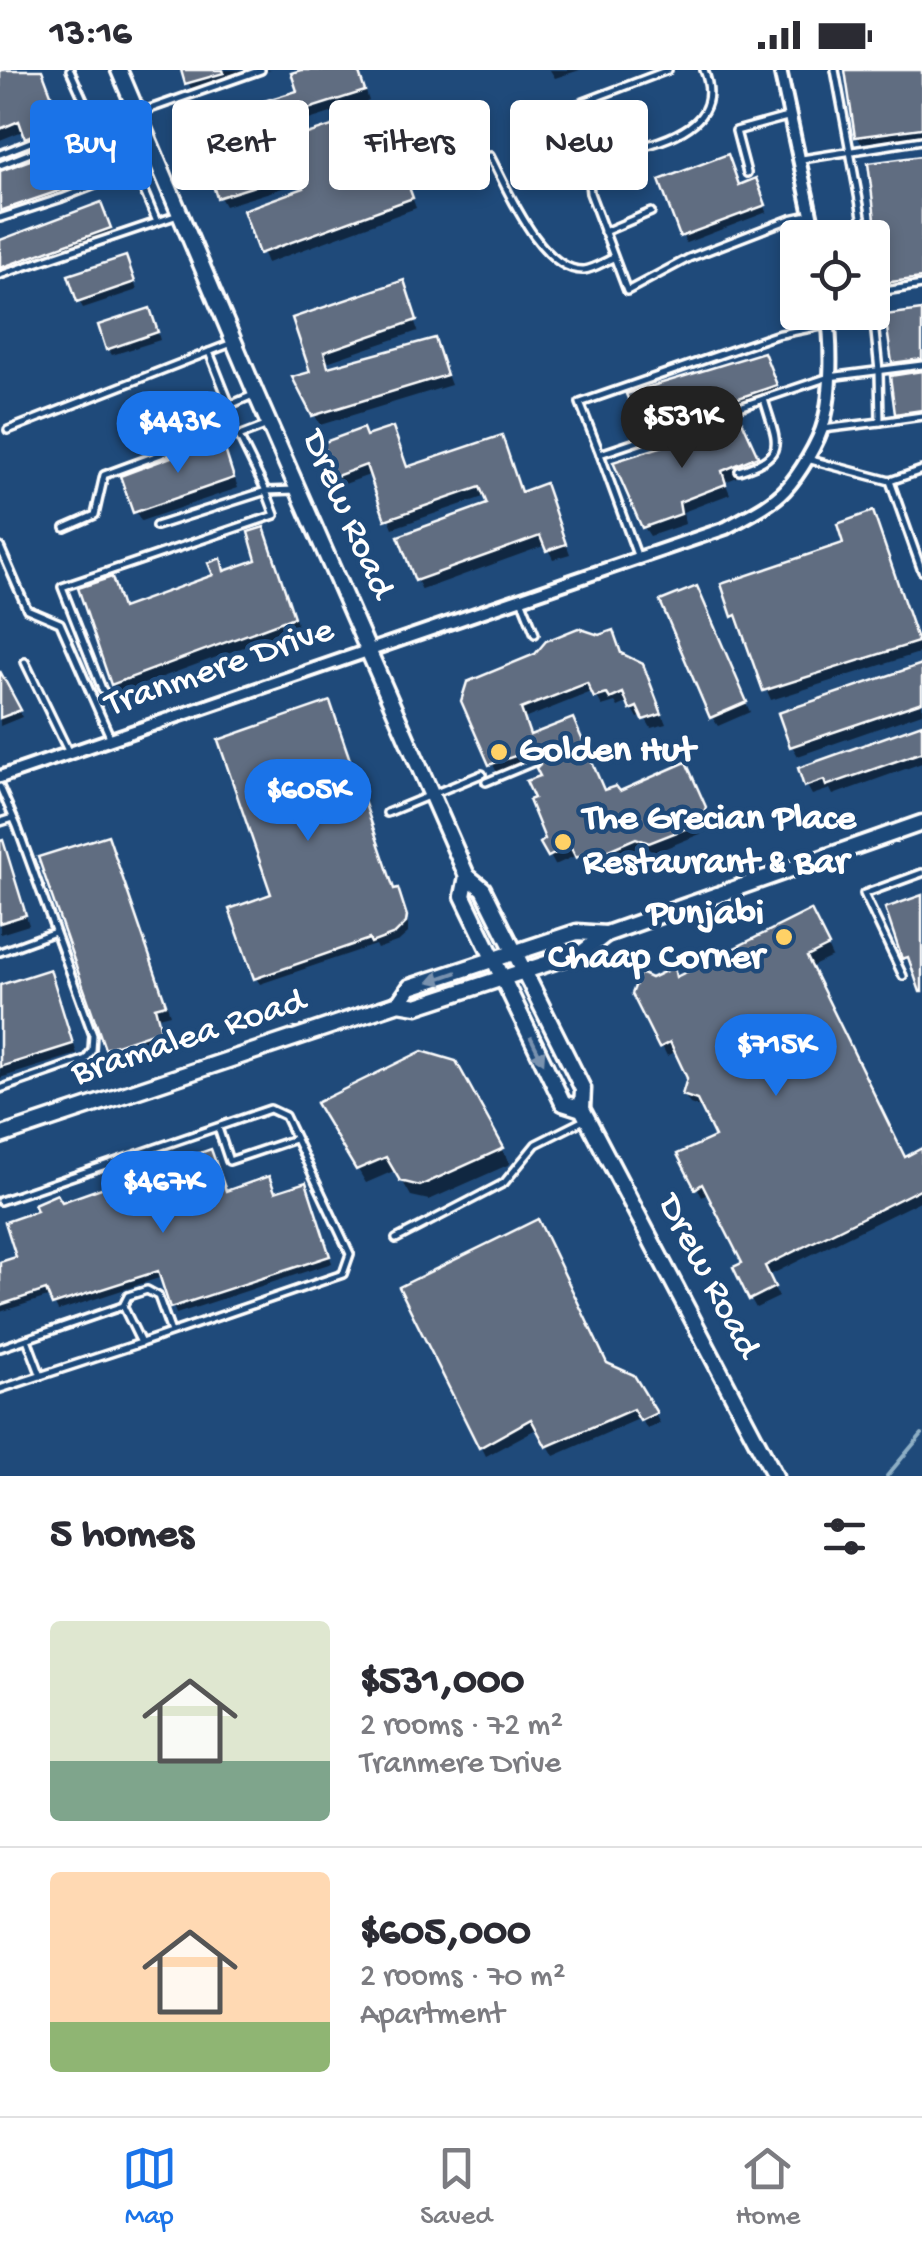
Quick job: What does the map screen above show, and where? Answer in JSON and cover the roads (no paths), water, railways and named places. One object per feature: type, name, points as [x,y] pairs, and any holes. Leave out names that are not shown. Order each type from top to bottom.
[{"type":"street","name":"Drew Road","points":[[119,70],[132,100]]},
{"type":"street","points":[[780,70],[812,220]]},
{"type":"street","name":"Drew Road","points":[[152,147],[468,876],[483,889],[583,1090],[584,1114],[774,1476]]},
{"type":"street","name":"Tranmere Drive","points":[[0,777],[726,528],[784,491],[807,459],[822,429],[829,378],[828,330]]},
{"type":"street","name":"Bramalea Road","points":[[0,1136],[399,1003],[417,1006],[583,952],[606,934],[922,823]]},
{"type":"street","name":"Drew Road","points":[[468,876],[463,896],[562,1103],[584,1114]]},
{"type":"street","name":"Bramalea Road","points":[[399,1003],[410,988],[577,932],[606,934]]},
{"type":"lane","points":[[70,70],[83,100]]},
{"type":"lane","points":[[152,103],[261,70]]},
{"type":"lane","points":[[590,100],[668,70]]},
{"type":"lane","points":[[704,70],[710,88],[703,116],[696,124],[683,132],[603,158],[595,164],[589,180],[627,291],[690,258],[790,219],[811,215]]},
{"type":"lane","points":[[835,70],[863,220]]},
{"type":"lane","points":[[747,173],[736,131],[790,116]]},
{"type":"lane","points":[[800,160],[922,140]]},
{"type":"lane","points":[[0,154],[30,143]]},
{"type":"lane","points":[[0,165],[30,153]]},
{"type":"lane","points":[[490,156],[523,217],[556,262],[587,270],[614,258]]},
{"type":"lane","points":[[152,163],[158,161]]},
{"type":"lane","points":[[0,218],[80,190]]},
{"type":"lane","points":[[143,190],[157,222]]},
{"type":"lane","points":[[604,232],[651,212]]},
{"type":"lane","points":[[0,275],[181,214]]},
{"type":"lane","points":[[890,290],[922,285]]},
{"type":"lane","points":[[638,558],[580,404],[791,330]]},
{"type":"lane","points":[[875,330],[880,422]]},
{"type":"lane","points":[[8,430],[234,342]]},
{"type":"lane","points":[[209,352],[230,404],[256,394]]},
{"type":"lane","points":[[600,454],[829,378],[922,364]]},
{"type":"lane","points":[[739,471],[762,463],[774,453],[776,441],[764,399]]},
{"type":"lane","points":[[822,429],[922,416]]},
{"type":"lane","points":[[65,528],[94,515],[104,475],[218,433],[239,436],[270,424]]},
{"type":"lane","points":[[113,704],[102,689],[62,587],[275,515],[239,436]]},
{"type":"lane","points":[[807,459],[890,481],[922,470]]},
{"type":"lane","points":[[890,481],[922,570]]},
{"type":"lane","points":[[156,526],[266,490],[300,490]]},
{"type":"lane","points":[[0,547],[27,609],[60,623],[111,739]]},
{"type":"lane","points":[[520,598],[534,634]]},
{"type":"lane","points":[[24,662],[68,754]]},
{"type":"lane","points":[[486,782],[534,762]]},
{"type":"lane","points":[[387,813],[482,774]]},
{"type":"lane","points":[[0,787],[92,1035],[92,1050],[86,1059],[0,1089]]},
{"type":"lane","points":[[0,822],[13,818]]},
{"type":"lane","points":[[903,976],[864,894],[922,873]]},
{"type":"lane","points":[[0,952],[55,932]]},
{"type":"lane","points":[[0,1202],[270,1109],[284,1116],[350,1254],[343,1274],[0,1389]]},
{"type":"lane","points":[[396,1238],[504,1184],[536,1144],[584,1114]]},
{"type":"lane","points":[[218,1128],[229,1160],[295,1139]]},
{"type":"lane","points":[[0,1348],[122,1306],[128,1296],[146,1290],[158,1296],[171,1332]]},
{"type":"lane","points":[[122,1306],[140,1343]]},
{"type":"lane","points":[[27,1339],[41,1376]]},
{"type":"waterway","points":[[887,1476],[922,1434]]},
{"type":"place","name":"Golden Hut","points":[[499,752]]},
{"type":"place","name":"The Grecian Place Restaurant & Bar","points":[[563,842]]},
{"type":"place","name":"Punjabi Chaap Corner","points":[[784,937]]}]
